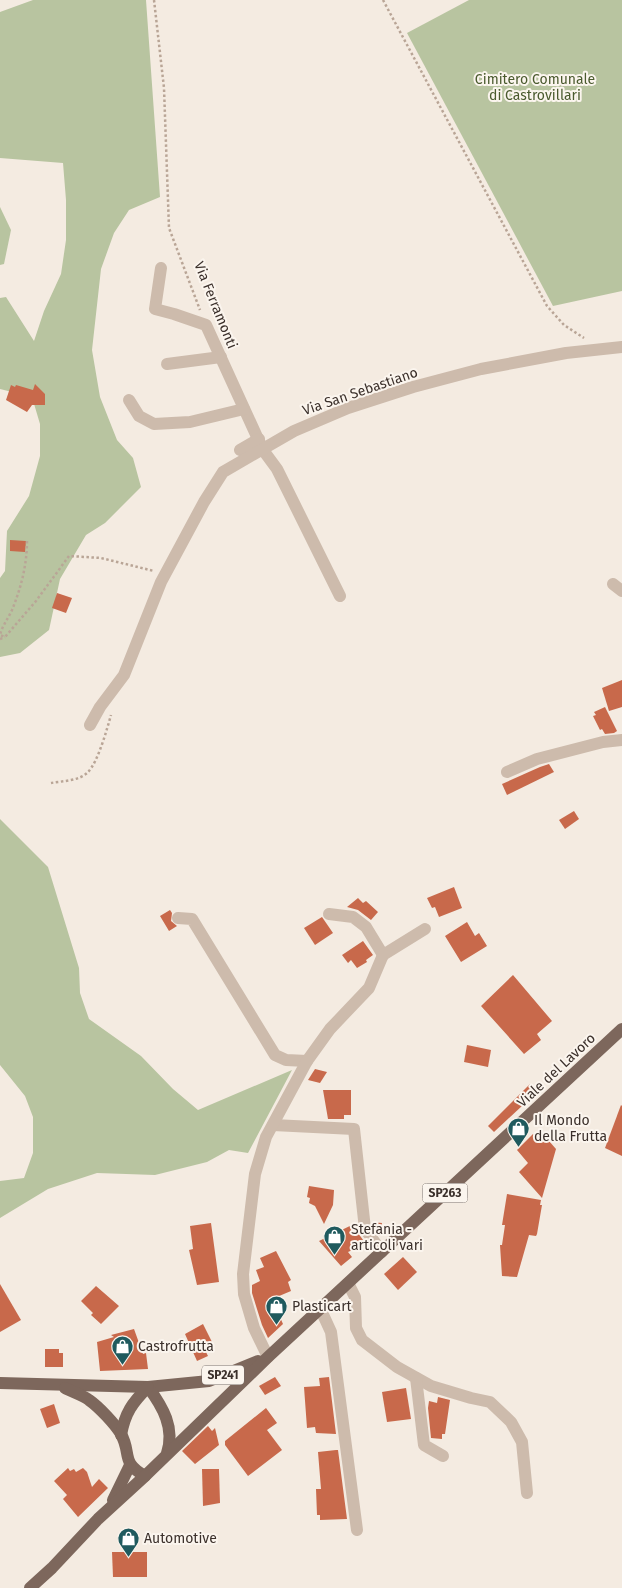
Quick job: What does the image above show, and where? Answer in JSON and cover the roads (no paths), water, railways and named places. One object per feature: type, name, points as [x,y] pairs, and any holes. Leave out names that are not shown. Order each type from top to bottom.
[{"type":"main road","name":"Viale del Lavoro","points":[[268,1357],[622,1029]]},
{"type":"main road","name":"SP241","points":[[0,1383],[148,1387],[209,1381],[268,1357]]},
{"type":"main road","name":"SP263","points":[[30,1588],[106,1511],[145,1476],[268,1357]]},
{"type":"main road","points":[[59,1385],[88,1399],[121,1435],[133,1470],[145,1476]]},
{"type":"main road","points":[[121,1435],[124,1418],[134,1400],[148,1387],[160,1404],[166,1417],[170,1443],[167,1453]]},
{"type":"main road","name":"SP263","points":[[106,1511],[130,1465]]},
{"type":"street","name":"Via Ferramonti","points":[[161,268],[156,309],[206,325],[261,444],[277,469],[340,596]]},
{"type":"street","name":"Via San Sebastiano","points":[[90,725],[100,707],[124,675],[165,574],[204,502],[223,472],[261,444],[348,408],[412,387],[481,369],[566,353],[622,347]]},
{"type":"street","points":[[167,364],[220,357]]},
{"type":"street","points":[[129,400],[139,416],[154,424],[190,422],[244,409]]},
{"type":"street","points":[[240,450],[261,444]]},
{"type":"street","points":[[508,772],[538,759],[603,742],[622,740]]},
{"type":"street","points":[[329,914],[354,917],[366,928],[383,955]]},
{"type":"street","points":[[178,918],[192,919],[275,1055],[286,1060],[307,1061]]},
{"type":"street","points":[[268,1357],[254,1328],[244,1294],[243,1274],[255,1174],[266,1137],[307,1061],[330,1029],[369,988],[383,955],[425,929]]},
{"type":"street","points":[[273,1125],[354,1130],[365,1229],[382,1252]]},
{"type":"street","points":[[348,1283],[355,1298],[356,1328],[362,1340],[397,1367],[431,1386],[490,1402],[511,1422],[522,1442],[528,1493]]},
{"type":"street","points":[[320,1308],[331,1332],[357,1530]]},
{"type":"street","points":[[416,1378],[424,1445],[444,1456]]},
{"type":"place","name":"Il Mondo della Frutta","points":[[518,1147]]},
{"type":"place","name":"Stefania - articoli vari","points":[[335,1256]]},
{"type":"place","name":"Plasticart","points":[[276,1325]]},
{"type":"place","name":"Castrofrutta","points":[[122,1365]]},
{"type":"place","name":"Automotive","points":[[128,1557]]},
{"type":"park label","name":"Cimitero Comunale di Castrovillari","points":[[535,88]]}]
